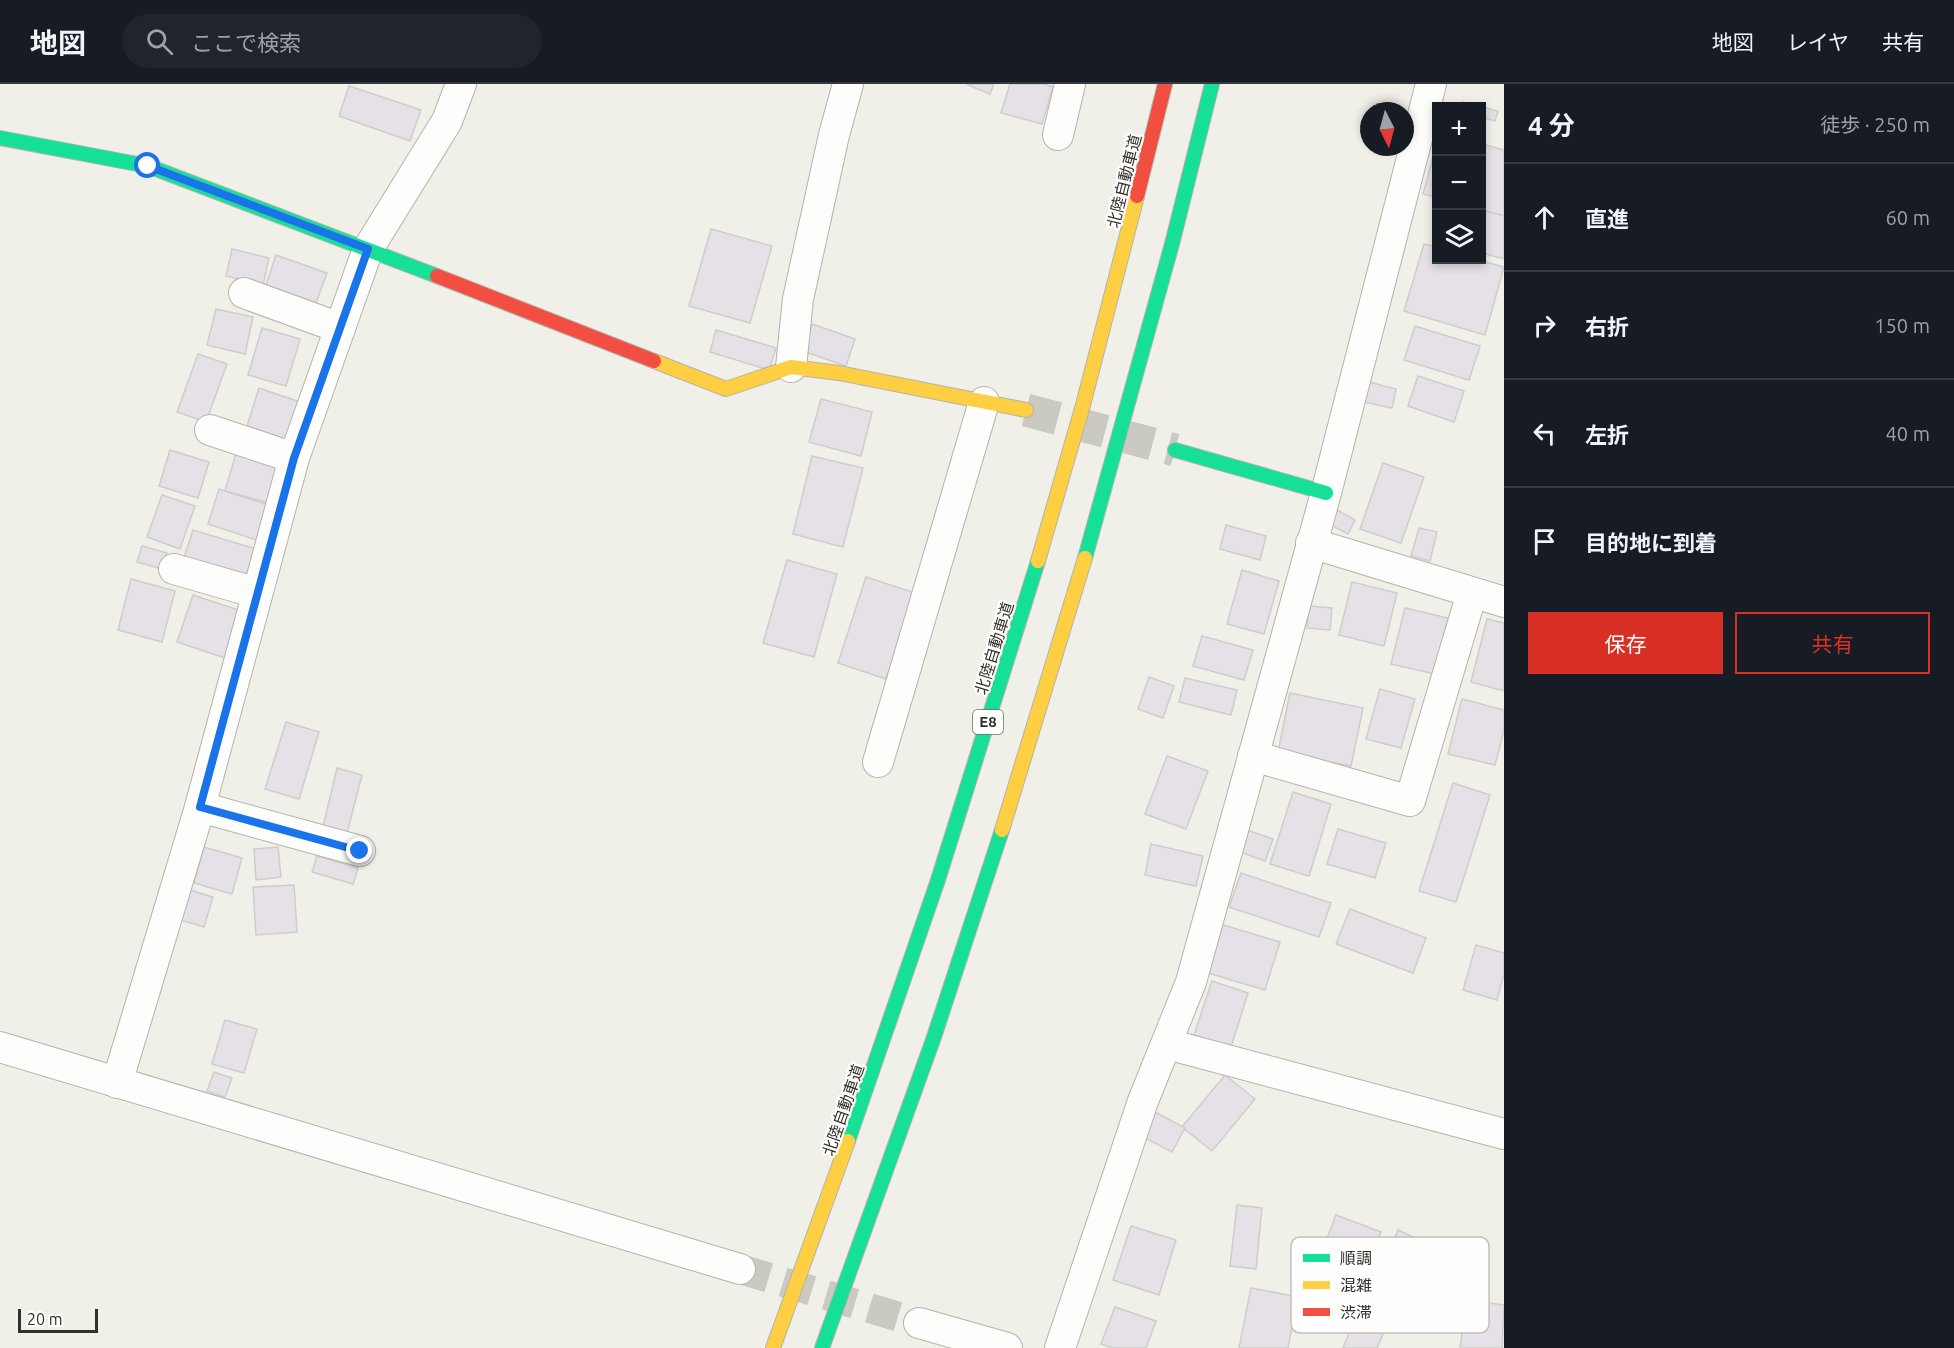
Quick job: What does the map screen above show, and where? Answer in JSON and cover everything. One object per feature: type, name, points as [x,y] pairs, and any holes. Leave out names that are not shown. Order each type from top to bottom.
[{"type":"main road","name":"北陸自動車道","points":[[773,1348],[845,1155],[926,918],[1003,675],[1076,432],[1143,178],[1165,84]]},
{"type":"main road","points":[[823,1346],[962,954],[1044,694],[1115,452],[1185,196],[1212,84]]},
{"type":"main road","points":[[0,138],[148,166],[726,389],[791,367],[839,373],[1026,410]]},
{"type":"main road","points":[[1175,450],[1326,493]]},
{"type":"street","points":[[117,1083],[200,807],[294,458],[368,249],[447,121],[461,84]]},
{"type":"street","points":[[791,367],[798,299],[834,135],[848,84]]},
{"type":"street","points":[[1058,135],[1070,84]]},
{"type":"street","points":[[1060,1348],[1143,1101],[1191,982],[1326,493],[1431,84]]},
{"type":"street","points":[[244,293],[340,328]]},
{"type":"street","points":[[878,762],[984,402]]},
{"type":"street","points":[[210,430],[294,458]]},
{"type":"street","points":[[1311,543],[1504,602]]},
{"type":"street","points":[[174,569],[257,593]]},
{"type":"street","points":[[1253,756],[1410,801],[1472,593]]},
{"type":"street","points":[[200,807],[360,851]]},
{"type":"street","points":[[1167,1044],[1504,1134]]},
{"type":"street","points":[[0,1047],[740,1269]]},
{"type":"street","points":[[919,1323],[1008,1348]]},
{"type":"building","points":[[966,84],[994,84],[990,94]]},
{"type":"building","points":[[1010,84],[1044,84],[1053,87],[1042,124],[1001,113]]},
{"type":"building","points":[[349,86],[421,110],[410,141],[339,116]]},
{"type":"building","points":[[1486,108],[1498,111],[1495,121],[1486,118]]},
{"type":"building","points":[[1486,145],[1504,150],[1504,216],[1486,211]]},
{"type":"building","points":[[1432,161],[1432,196],[1423,194]]},
{"type":"building","points":[[1486,211],[1504,216],[1504,259],[1486,254]]},
{"type":"building","points":[[711,229],[772,246],[750,323],[689,306]]},
{"type":"building","points":[[1424,244],[1432,246],[1432,264],[1486,264],[1486,262],[1504,267],[1485,335],[1404,311]]},
{"type":"building","points":[[232,249],[269,258],[263,285],[226,276]]},
{"type":"building","points":[[276,255],[327,273],[316,303],[266,285]]},
{"type":"building","points":[[216,309],[253,317],[245,354],[207,345]]},
{"type":"building","points":[[812,324],[855,339],[846,366],[803,351]]},
{"type":"building","points":[[1415,326],[1480,346],[1469,380],[1404,360]]},
{"type":"building","points":[[262,328],[300,339],[286,386],[248,375]]},
{"type":"building","points":[[716,330],[776,348],[769,370],[710,352]]},
{"type":"building","points":[[198,354],[227,364],[206,422],[177,412]]},
{"type":"building","points":[[1418,376],[1464,391],[1454,422],[1408,406]]},
{"type":"building","points":[[1369,382],[1396,389],[1392,408],[1364,402]]},
{"type":"building","points":[[259,388],[303,403],[291,441],[247,426]]},
{"type":"building","points":[[821,399],[872,412],[861,456],[809,442]]},
{"type":"building","points":[[238,447],[282,459],[269,503],[225,491]]},
{"type":"building","points":[[170,450],[209,462],[198,498],[159,486]]},
{"type":"building","points":[[812,456],[863,468],[843,547],[793,534]]},
{"type":"building","points":[[1383,463],[1424,477],[1401,543],[1360,529]]},
{"type":"building","points":[[219,489],[275,507],[263,542],[208,524]]},
{"type":"building","points":[[162,495],[195,506],[180,549],[147,537]]},
{"type":"building","points":[[1337,510],[1355,520],[1348,534],[1329,524]]},
{"type":"building","points":[[1226,525],[1266,536],[1260,560],[1220,549]]},
{"type":"building","points":[[1419,528],[1437,532],[1430,561],[1411,556]]},
{"type":"building","points":[[193,530],[259,550],[250,579],[184,558]]},
{"type":"building","points":[[142,546],[167,553],[162,569],[137,562]]},
{"type":"building","points":[[787,560],[837,574],[814,657],[763,643]]},
{"type":"building","points":[[1242,570],[1279,581],[1264,634],[1227,624]]},
{"type":"building","points":[[866,577],[915,593],[886,679],[838,663]]},
{"type":"building","points":[[131,579],[175,591],[162,642],[118,630]]},
{"type":"building","points":[[1352,582],[1397,593],[1384,646],[1339,635]]},
{"type":"building","points":[[193,595],[241,611],[225,658],[177,642]]},
{"type":"building","points":[[1309,606],[1332,608],[1330,630],[1307,628]]},
{"type":"building","points":[[1405,608],[1448,618],[1435,674],[1391,664]]},
{"type":"building","points":[[1487,619],[1504,623],[1504,691],[1471,682]]},
{"type":"building","points":[[1202,636],[1253,650],[1244,680],[1193,666]]},
{"type":"building","points":[[1149,677],[1174,686],[1163,718],[1138,709]]},
{"type":"building","points":[[1185,678],[1237,690],[1231,715],[1179,702]]},
{"type":"building","points":[[1380,689],[1415,699],[1401,748],[1366,739]]},
{"type":"building","points":[[1290,693],[1363,708],[1351,766],[1278,752]]},
{"type":"building","points":[[1462,699],[1504,710],[1504,730],[1495,765],[1448,754]]},
{"type":"building","points":[[286,722],[319,732],[299,799],[265,789]]},
{"type":"building","points":[[1167,756],[1208,771],[1186,829],[1145,814]]},
{"type":"building","points":[[337,768],[362,775],[346,837],[322,831]]},
{"type":"building","points":[[1453,783],[1490,795],[1456,902],[1419,891]]},
{"type":"building","points":[[1293,792],[1331,804],[1309,876],[1270,864]]},
{"type":"building","points":[[1338,829],[1386,843],[1375,878],[1327,864]]},
{"type":"building","points":[[1247,830],[1273,839],[1265,861],[1240,852]]},
{"type":"building","points":[[1151,844],[1203,856],[1196,886],[1145,875]]},
{"type":"building","points":[[204,847],[242,858],[232,894],[194,883]]},
{"type":"building","points":[[278,847],[281,877],[256,880],[254,849]]},
{"type":"building","points":[[317,856],[358,868],[353,884],[312,872]]},
{"type":"building","points":[[1241,873],[1331,903],[1319,937],[1229,907]]},
{"type":"building","points":[[294,885],[297,932],[256,935],[253,887]]},
{"type":"building","points":[[190,890],[213,897],[204,927],[181,920]]},
{"type":"building","points":[[1350,909],[1426,938],[1413,973],[1336,944]]},
{"type":"building","points":[[1223,925],[1280,942],[1265,990],[1208,973]]},
{"type":"building","points":[[1476,945],[1504,953],[1504,974],[1497,1000],[1463,990]]},
{"type":"building","points":[[1212,981],[1248,993],[1231,1047],[1194,1035]]},
{"type":"building","points":[[225,1020],[257,1029],[244,1073],[212,1064]]},
{"type":"building","points":[[214,1072],[232,1078],[225,1097],[207,1091]]},
{"type":"building","points":[[1225,1075],[1255,1099],[1212,1151],[1182,1127]]},
{"type":"building","points":[[1155,1112],[1185,1128],[1172,1152],[1143,1137]]},
{"type":"building","points":[[1237,1205],[1262,1208],[1256,1269],[1230,1266]]},
{"type":"building","points":[[1336,1215],[1381,1232],[1379,1237],[1328,1237]]},
{"type":"building","points":[[1131,1226],[1176,1240],[1159,1295],[1113,1280]]},
{"type":"building","points":[[1398,1230],[1413,1237],[1395,1237]]},
{"type":"building","points":[[1251,1288],[1291,1296],[1291,1333],[1288,1348],[1239,1348]]},
{"type":"building","points":[[1489,1303],[1504,1305],[1502,1348],[1460,1348],[1462,1333],[1489,1333]]},
{"type":"building","points":[[1115,1307],[1156,1321],[1146,1348],[1113,1348],[1101,1344]]},
{"type":"building","points":[[1349,1333],[1384,1333],[1377,1348],[1343,1348]]},
{"type":"tunnel","points":[[1026,410],[1175,450]]},
{"type":"tunnel","points":[[740,1269],[919,1323]]},
{"type":"traffic: fast","points":[[1085,558],[1172,244],[1212,84]]},
{"type":"traffic: fast","points":[[0,138],[148,166],[437,276]]},
{"type":"traffic: fast","points":[[1175,450],[1326,493]]},
{"type":"traffic: fast","points":[[848,1141],[938,880],[1038,561]]},
{"type":"traffic: fast","points":[[822,1348],[934,1037],[1002,830]]},
{"type":"traffic: slow","points":[[1038,561],[1083,405],[1137,196]]},
{"type":"traffic: slow","points":[[654,361],[726,389],[791,367],[839,373],[1026,410]]},
{"type":"traffic: slow","points":[[1002,830],[1085,558]]},
{"type":"traffic: slow","points":[[773,1348],[848,1141]]},
{"type":"traffic: jam","points":[[1137,196],[1165,84]]},
{"type":"traffic: jam","points":[[437,276],[654,361]]},
{"type":"route","points":[[148,166],[368,249],[294,458],[200,807],[360,851]]}]
